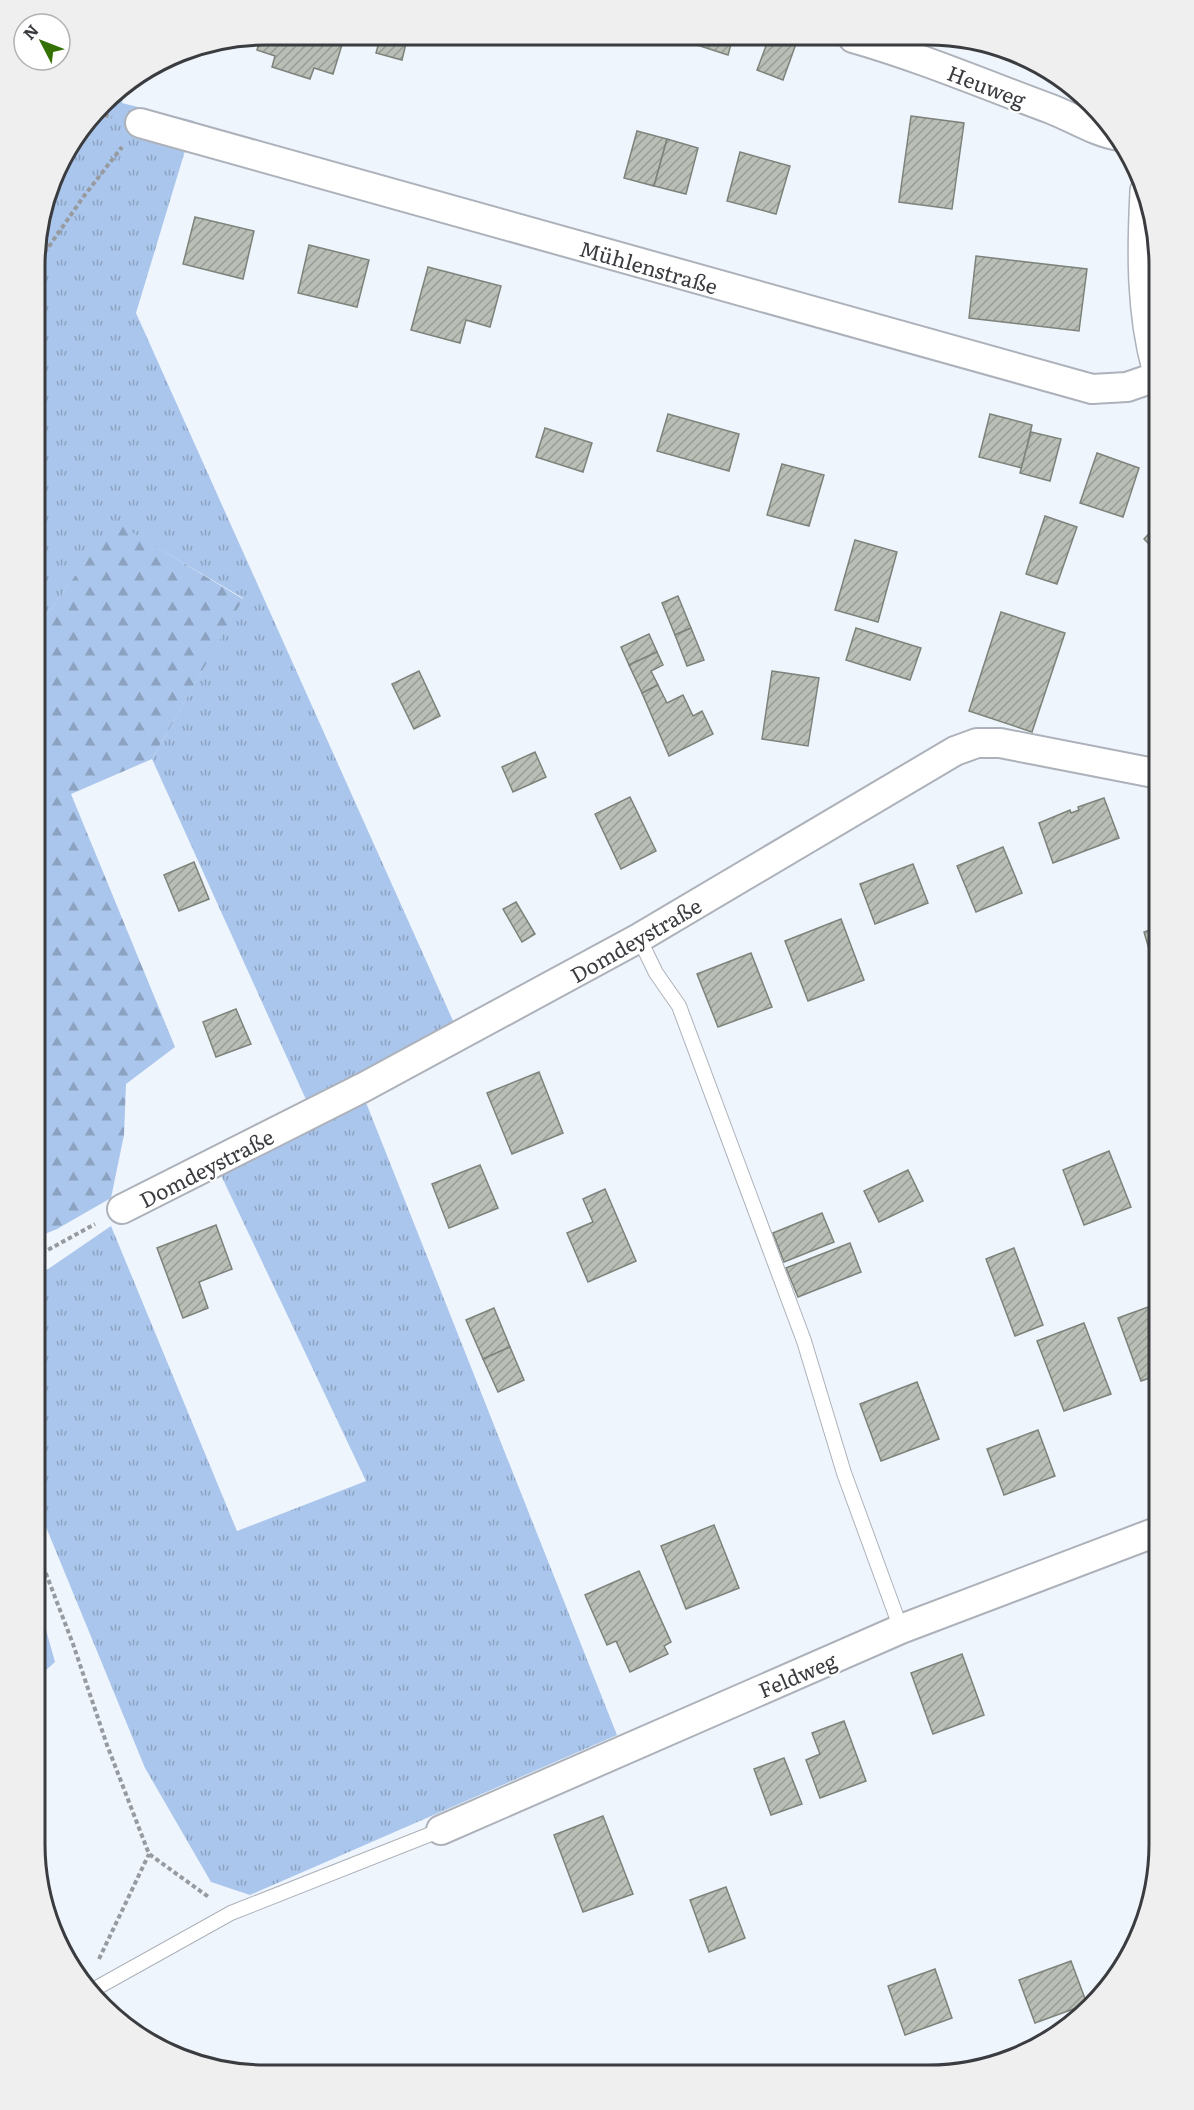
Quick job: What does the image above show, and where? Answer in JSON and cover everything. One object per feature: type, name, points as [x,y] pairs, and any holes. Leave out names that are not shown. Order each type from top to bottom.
[{"type":"main road","points":[[1145,225],[1144,249],[1149,319]]},
{"type":"street","name":"Heuweg","points":[[878,45],[1058,112],[1104,133]]},
{"type":"street","name":"Mühlenstraße","points":[[140,123],[1092,389],[1127,387],[1149,380]]},
{"type":"street","name":"Domdeystraße","points":[[122,1209],[364,1087],[639,938],[955,751],[977,742],[1000,743],[1149,772]]},
{"type":"street","name":"Feldweg","points":[[441,1830],[901,1629],[1149,1535]]},
{"type":"lane","points":[[639,938],[656,973],[679,1006],[804,1341],[844,1473],[901,1629]]},
{"type":"lane","points":[[98,1988],[231,1913],[441,1830]]},
{"type":"path","points":[[45,252],[84,196],[140,123]]},
{"type":"path","points":[[45,1251],[122,1209]]},
{"type":"path","points":[[45,1571],[73,1644],[107,1745],[149,1854],[231,1913]]},
{"type":"path","points":[[96,1966],[149,1854]]},
{"type":"green space","points":[[123,97],[122,103],[194,121],[136,313],[454,1023],[308,1104],[152,759],[243,598],[115,523],[45,617],[45,251],[49,223],[62,181],[82,143],[100,120]]},
{"type":"green space","points":[[115,522],[243,599],[152,759],[71,794],[175,1047],[126,1084],[124,1135],[111,1198],[45,1234],[45,617]]},
{"type":"green space","points":[[365,1100],[617,1735],[250,1895],[211,1882],[145,1768],[45,1522],[45,1271],[111,1226],[237,1531],[366,1481],[219,1171]]},
{"type":"green space","points":[[45,1626],[55,1662],[45,1671]]},
{"type":"building","points":[[258,45],[342,45],[333,74],[314,68],[310,79],[272,67],[275,56],[257,50]]},
{"type":"building","points":[[378,45],[406,45],[402,60],[376,53]]},
{"type":"building","points":[[697,45],[731,45],[728,55]]},
{"type":"building","points":[[766,45],[796,45],[783,80],[757,70]]},
{"type":"building","points":[[911,116],[964,123],[952,209],[899,202]]},
{"type":"building","points":[[637,131],[667,139],[654,186],[624,178]]},
{"type":"building","points":[[667,139],[698,148],[686,194],[654,186]]},
{"type":"building","points":[[740,152],[790,166],[776,214],[727,201]]},
{"type":"building","points":[[195,217],[254,231],[243,279],[183,264]]},
{"type":"building","points":[[309,245],[369,260],[357,307],[298,293]]},
{"type":"building","points":[[976,256],[1087,269],[1079,331],[969,318]]},
{"type":"building","points":[[428,267],[501,286],[490,327],[466,320],[460,343],[411,330]]},
{"type":"building","points":[[668,414],[739,434],[729,471],[657,451]]},
{"type":"building","points":[[990,414],[1032,425],[1022,468],[979,457]]},
{"type":"building","points":[[545,428],[592,443],[583,472],[536,457]]},
{"type":"building","points":[[1031,432],[1061,439],[1050,481],[1020,473]]},
{"type":"building","points":[[1097,453],[1139,468],[1123,517],[1080,503]]},
{"type":"building","points":[[782,464],[824,475],[809,526],[767,515]]},
{"type":"building","points":[[1045,516],[1077,527],[1057,584],[1026,574]]},
{"type":"building","points":[[1149,534],[1149,544],[1144,539]]},
{"type":"building","points":[[855,540],[897,552],[878,622],[835,610]]},
{"type":"building","points":[[678,596],[691,628],[675,635],[662,603]]},
{"type":"building","points":[[1001,612],[1065,633],[1032,732],[969,711]]},
{"type":"building","points":[[691,628],[704,660],[687,666],[675,635]]},
{"type":"building","points":[[856,628],[921,648],[910,680],[846,660]]},
{"type":"building","points":[[649,634],[657,652],[629,665],[621,647]]},
{"type":"building","points":[[657,652],[663,665],[651,671],[658,685],[642,693],[629,665]]},
{"type":"building","points":[[419,671],[440,716],[414,729],[392,684]]},
{"type":"building","points":[[772,671],[819,678],[808,746],[762,739]]},
{"type":"building","points":[[658,685],[667,703],[683,695],[693,716],[702,711],[713,734],[669,756],[642,693]]},
{"type":"building","points":[[535,752],[546,777],[513,792],[502,767]]},
{"type":"building","points":[[630,797],[656,851],[621,869],[595,814]]},
{"type":"building","points":[[1104,798],[1119,838],[1053,863],[1039,823],[1070,810],[1071,813],[1079,810],[1078,807]]},
{"type":"building","points":[[1003,847],[1022,893],[976,912],[957,866]]},
{"type":"building","points":[[194,862],[209,899],[179,911],[164,875]]},
{"type":"building","points":[[913,864],[928,903],[875,924],[860,884]]},
{"type":"building","points":[[516,902],[535,934],[522,942],[503,909]]},
{"type":"building","points":[[841,919],[864,980],[808,1001],[785,941]]},
{"type":"building","points":[[1149,930],[1149,949],[1144,932]]},
{"type":"building","points":[[751,953],[772,1007],[718,1027],[697,974]]},
{"type":"building","points":[[236,1009],[251,1044],[216,1057],[203,1022]]},
{"type":"building","points":[[539,1072],[563,1133],[512,1154],[487,1093]]},
{"type":"building","points":[[1109,1151],[1131,1207],[1084,1225],[1063,1170]]},
{"type":"building","points":[[480,1165],[498,1208],[449,1228],[432,1184]]},
{"type":"building","points":[[908,1170],[923,1201],[879,1222],[864,1191]]},
{"type":"building","points":[[605,1189],[636,1261],[588,1282],[567,1233],[593,1222],[583,1199]]},
{"type":"building","points":[[822,1213],[834,1242],[784,1262],[773,1233]]},
{"type":"building","points":[[216,1225],[232,1269],[199,1282],[208,1308],[183,1318],[157,1248]]},
{"type":"building","points":[[850,1243],[861,1272],[798,1297],[786,1268]]},
{"type":"building","points":[[1014,1248],[1043,1325],[1015,1336],[986,1259]]},
{"type":"building","points":[[1149,1307],[1149,1378],[1141,1381],[1118,1318]]},
{"type":"building","points":[[494,1308],[510,1347],[483,1359],[466,1320]]},
{"type":"building","points":[[1084,1323],[1111,1394],[1064,1411],[1037,1341]]},
{"type":"building","points":[[510,1347],[524,1380],[498,1392],[483,1359]]},
{"type":"building","points":[[917,1382],[939,1439],[881,1461],[860,1404]]},
{"type":"building","points":[[1038,1430],[1055,1476],[1004,1495],[987,1449]]},
{"type":"building","points":[[714,1525],[739,1588],[686,1609],[661,1546]]},
{"type":"building","points":[[639,1571],[671,1642],[664,1646],[668,1654],[630,1672],[616,1641],[607,1645],[585,1595]]},
{"type":"building","points":[[962,1654],[984,1715],[933,1734],[911,1673]]},
{"type":"building","points":[[844,1721],[866,1781],[820,1798],[806,1760],[820,1754],[812,1733]]},
{"type":"building","points":[[784,1758],[802,1804],[771,1815],[754,1769]]},
{"type":"building","points":[[603,1816],[633,1894],[583,1912],[554,1835]]},
{"type":"building","points":[[726,1887],[745,1938],[709,1952],[690,1900]]},
{"type":"building","points":[[1071,1961],[1085,1999],[1076,2008],[1035,2023],[1019,1980]]},
{"type":"building","points":[[935,1969],[952,2018],[905,2035],[888,1986]]}]
